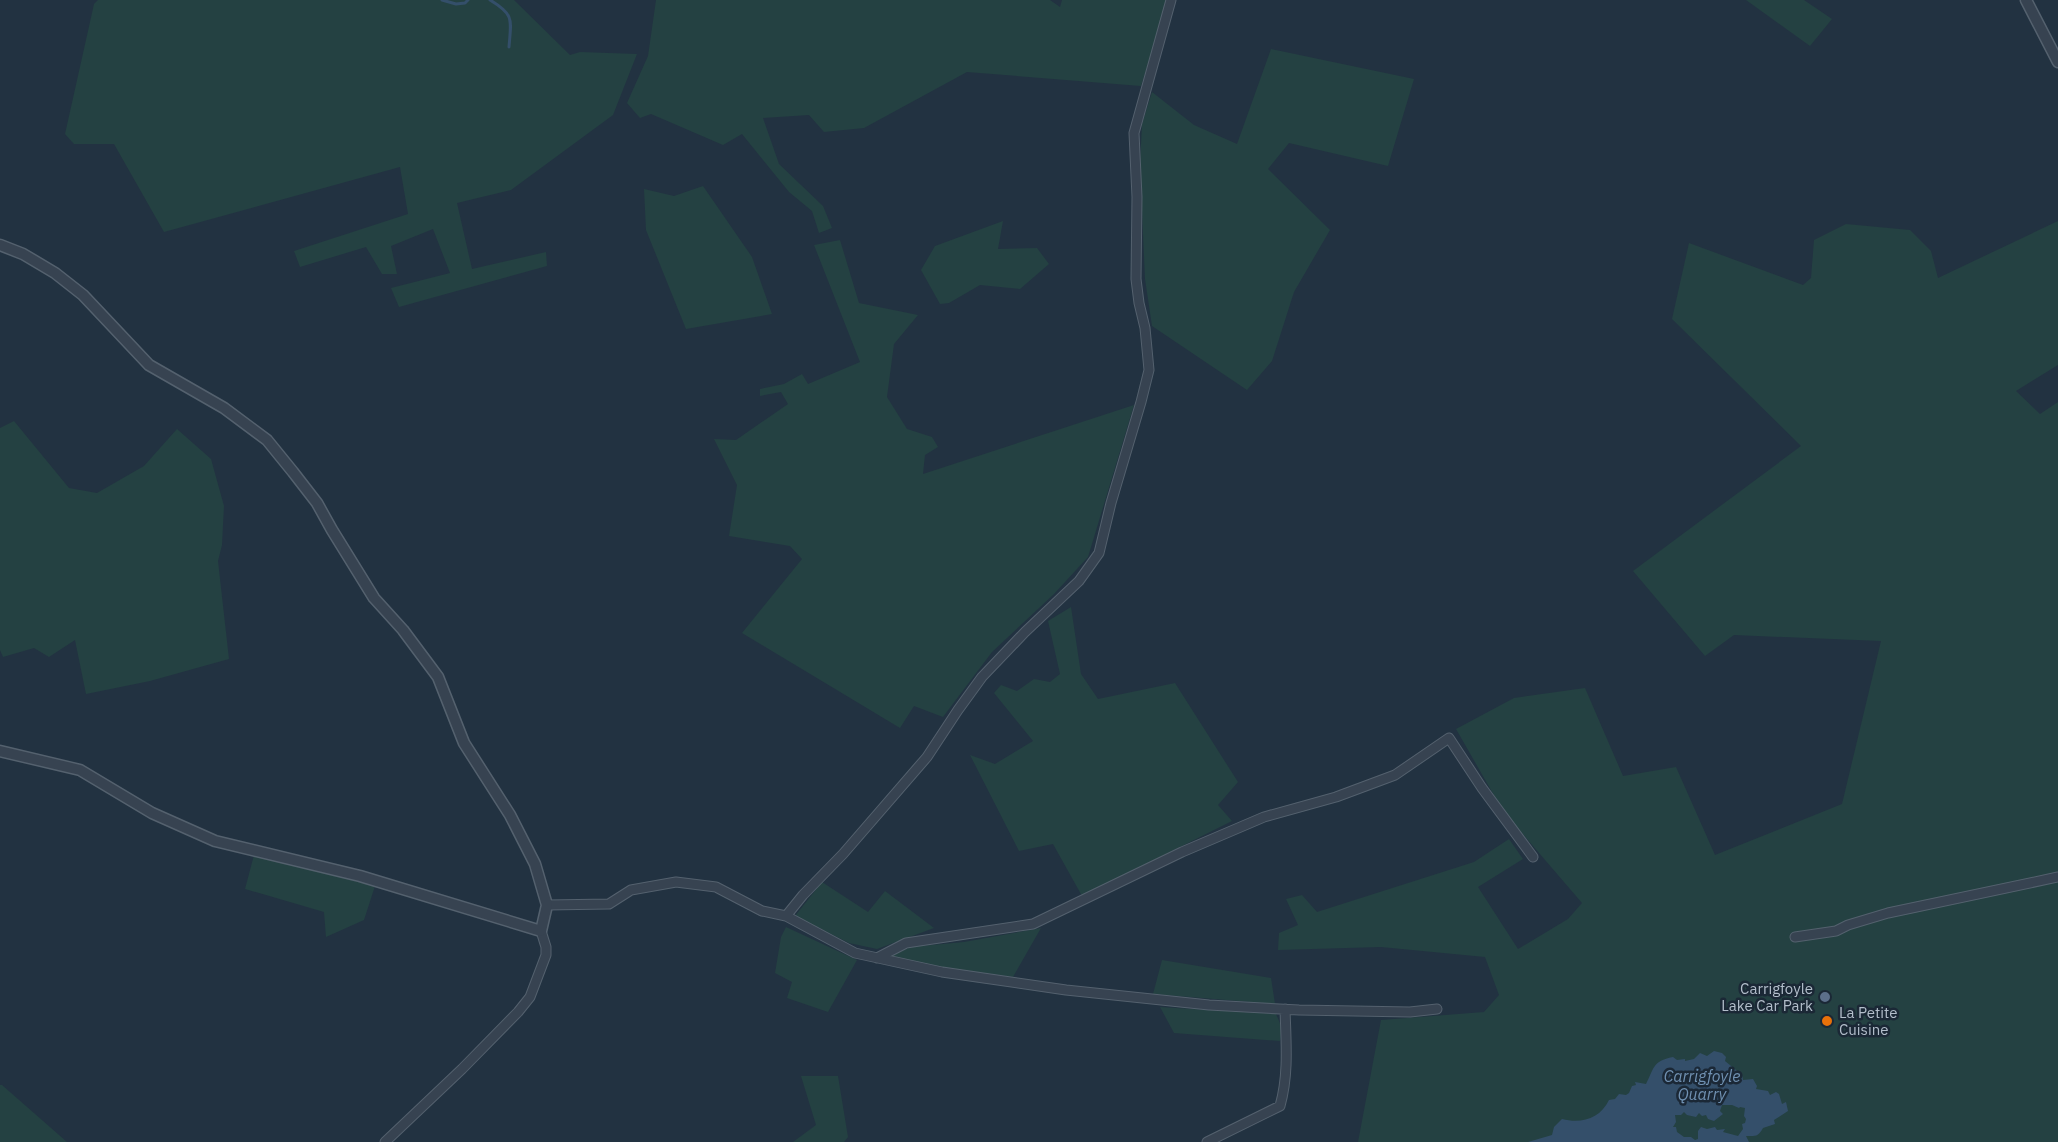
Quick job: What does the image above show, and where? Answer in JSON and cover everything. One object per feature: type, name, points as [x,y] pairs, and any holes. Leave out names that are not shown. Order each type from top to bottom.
[{"type":"street","points":[[786,916],[927,757],[982,677],[1024,632],[1079,581],[1099,553],[1149,370],[1145,328],[1136,279],[1137,197],[1134,133],[1172,0]]},
{"type":"street","points":[[2026,0],[2058,62]]},
{"type":"street","points":[[0,245],[23,254],[55,273],[83,295],[149,365],[224,408],[267,440],[317,503],[374,598],[403,630],[438,677],[465,743],[505,807],[535,864],[547,905],[541,931],[546,946],[546,955],[530,997],[462,1069],[385,1142]]},
{"type":"street","points":[[877,958],[906,943],[1033,924],[1182,852],[1264,817],[1336,798],[1395,775],[1449,738],[1482,788],[1533,857]]},
{"type":"street","points":[[0,752],[80,770],[152,813],[215,841],[360,876],[541,931]]},
{"type":"street","points":[[1795,937],[1836,931],[1888,913],[2058,877]]},
{"type":"street","points":[[547,905],[609,904],[631,890],[676,882],[716,887],[762,911],[786,916],[855,953],[942,972],[1066,990],[1209,1005],[1410,1012],[1437,1009]]},
{"type":"street","points":[[1207,1142],[1280,1106],[1285,1088],[1287,1054],[1285,1009]]},
{"type":"green space","points":[[98,0],[514,0],[570,55],[580,52],[637,54],[613,115],[511,190],[457,203],[472,269],[546,252],[547,266],[399,307],[391,288],[450,273],[433,229],[391,246],[397,274],[382,274],[366,247],[300,267],[294,251],[408,214],[400,167],[164,232],[114,144],[74,144],[65,134],[94,4]]},
{"type":"green space","points":[[656,0],[1050,0],[1060,7],[1062,0],[1168,0],[1141,86],[967,72],[864,128],[824,132],[809,115],[763,118],[779,164],[823,206],[832,228],[819,233],[812,211],[789,192],[742,134],[723,145],[651,114],[640,118],[627,103],[648,56]]},
{"type":"green space","points":[[1746,0],[1804,0],[1832,19],[1810,46]]},
{"type":"green space","points":[[1271,49],[1414,79],[1388,166],[1289,143],[1268,169],[1330,230],[1294,292],[1272,361],[1247,390],[1152,326],[1145,279],[1140,165],[1142,124],[1152,92],[1194,125],[1237,144]]},
{"type":"green space","points":[[703,186],[752,257],[772,314],[686,329],[646,230],[644,189],[674,196]]},
{"type":"green space","points":[[1003,221],[998,249],[1037,248],[1049,264],[1020,289],[980,285],[949,303],[940,304],[921,270],[935,246]]},
{"type":"green space","points":[[2058,221],[2058,365],[2016,391],[2040,414],[2058,402],[2058,1142],[1358,1142],[1381,1020],[1484,1012],[1499,995],[1485,957],[1381,947],[1278,950],[1279,933],[1298,925],[1286,899],[1302,895],[1317,912],[1474,862],[1509,839],[1523,859],[1478,887],[1518,949],[1568,919],[1582,903],[1503,811],[1456,729],[1514,698],[1585,688],[1623,776],[1676,767],[1715,855],[1842,804],[1881,641],[1734,635],[1705,656],[1633,571],[1801,446],[1672,319],[1689,243],[1803,285],[1811,278],[1814,240],[1846,224],[1910,230],[1931,251],[1938,278]]},
{"type":"green space","points":[[840,240],[859,303],[918,315],[894,344],[887,397],[907,429],[932,437],[938,447],[925,455],[923,474],[1134,405],[1088,557],[1054,594],[992,652],[943,717],[914,706],[900,728],[742,633],[802,559],[790,546],[729,536],[737,485],[714,439],[736,440],[788,404],[781,392],[760,396],[760,389],[784,384],[802,374],[808,384],[860,362],[814,245]]},
{"type":"green space","points":[[14,421],[69,488],[97,493],[144,466],[177,429],[211,459],[224,506],[222,545],[218,561],[229,659],[150,681],[86,694],[75,640],[49,657],[34,648],[3,657],[0,650],[0,428]]},
{"type":"green space","points":[[1071,607],[1081,674],[1098,699],[1175,683],[1238,782],[1218,805],[1232,821],[1082,896],[1053,844],[1019,851],[970,755],[995,764],[1033,741],[994,693],[1001,685],[1017,691],[1034,679],[1050,682],[1060,674],[1048,621]]},
{"type":"green space","points":[[254,855],[375,886],[364,920],[326,937],[324,912],[245,889]]},
{"type":"green space","points":[[822,882],[868,912],[885,891],[934,928],[877,949],[849,943],[795,916]]},
{"type":"green space","points":[[786,927],[857,960],[828,1012],[787,998],[792,982],[775,973],[781,937]]},
{"type":"green space","points":[[1041,928],[1013,977],[890,957],[910,947],[964,942]]},
{"type":"green space","points":[[1162,960],[1271,978],[1275,1004],[1153,994]]},
{"type":"green space","points":[[1160,1007],[1276,1014],[1282,1028],[1280,1041],[1174,1033]]},
{"type":"green space","points":[[801,1076],[838,1076],[848,1137],[844,1142],[793,1142],[816,1125]]},
{"type":"green space","points":[[0,1085],[2,1085],[67,1142],[0,1142]]},
{"type":"water","name":"Carrigfoyle Quarry","points":[[1714,1051],[1722,1053],[1726,1057],[1725,1061],[1742,1075],[1743,1080],[1753,1079],[1757,1086],[1756,1089],[1768,1091],[1770,1095],[1776,1092],[1779,1094],[1782,1104],[1786,1102],[1788,1111],[1774,1120],[1775,1124],[1763,1128],[1754,1136],[1746,1136],[1749,1142],[1528,1142],[1552,1135],[1554,1127],[1562,1119],[1576,1121],[1595,1116],[1601,1112],[1609,1100],[1615,1099],[1619,1094],[1629,1093],[1632,1086],[1636,1085],[1635,1082],[1646,1084],[1655,1066],[1661,1061],[1673,1057],[1677,1060],[1685,1059],[1685,1061],[1694,1059],[1700,1053],[1707,1056]],"holes":[[[1722,1105],[1745,1108],[1746,1119],[1738,1136],[1723,1132],[1725,1129],[1701,1127],[1698,1131],[1698,1139],[1695,1140],[1691,1137],[1684,1137],[1677,1132],[1676,1127],[1673,1127],[1676,1122],[1675,1115],[1681,1115],[1684,1112],[1696,1117],[1699,1113],[1714,1121],[1723,1114],[1720,1111]]]},
{"type":"waterway","points":[[442,0],[456,4],[465,3],[468,0]]},
{"type":"waterway","points":[[490,0],[508,14],[510,19],[509,47]]},
{"type":"place","name":"Carrigfoyle Lake Car Park","points":[[1825,997]]},
{"type":"place","name":"La Petite Cuisine","points":[[1827,1021]]}]
